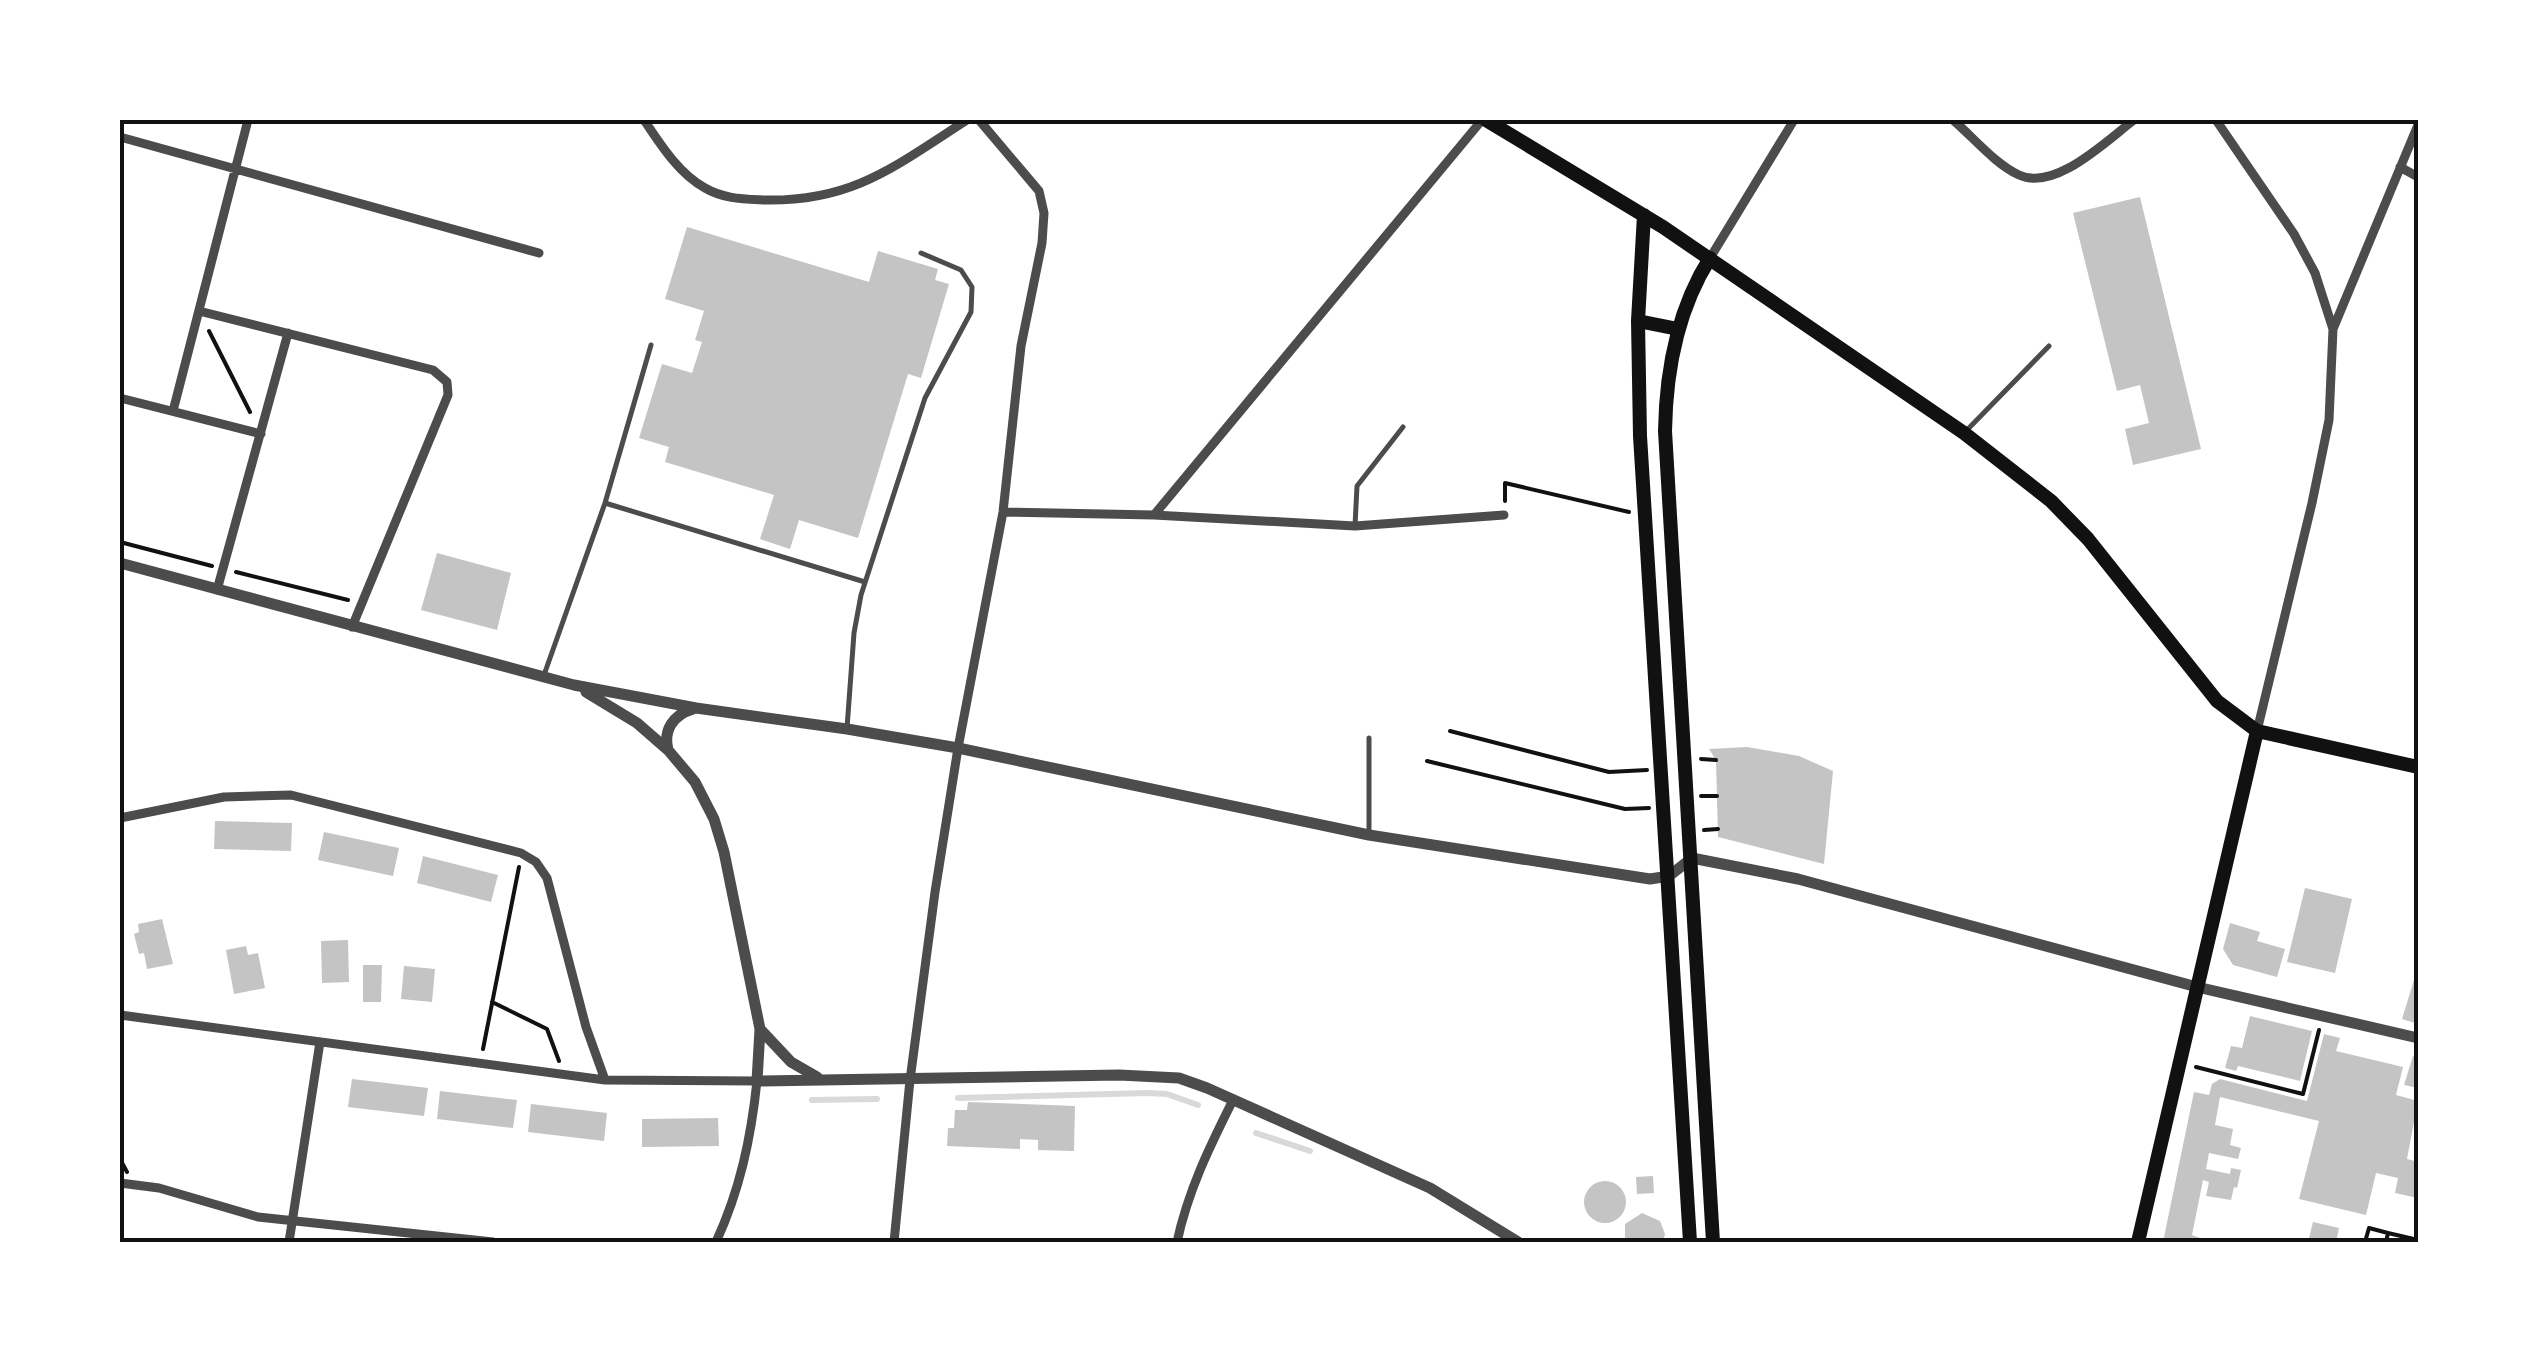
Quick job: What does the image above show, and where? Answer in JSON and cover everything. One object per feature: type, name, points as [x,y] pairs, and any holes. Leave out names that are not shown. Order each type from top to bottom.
[{"type":"main road","points":[[1484,120],[1710,258],[1964,433],[2051,501],[2088,540],[2217,702],[2256,732],[2418,767]]},
{"type":"main road","points":[[1644,215],[1638,321],[1640,436],[1690,1242]]},
{"type":"main road","points":[[1710,258],[1690,294],[1678,329],[1668,383],[1665,431],[1713,1242]]},
{"type":"main road","points":[[1638,321],[1678,329]]},
{"type":"main road","points":[[2138,1242],[2256,732]]},
{"type":"street","points":[[173,411],[248,120]]},
{"type":"street","points":[[644,120],[688,176],[706,189],[738,199],[790,200],[830,195],[869,181],[967,120]]},
{"type":"street","points":[[894,1242],[910,1080],[958,748],[1004,512],[1021,346],[1042,243],[1044,213],[1039,191],[979,120]]},
{"type":"street","points":[[1154,515],[1484,120]]},
{"type":"street","points":[[1710,258],[1794,120]]},
{"type":"street","points":[[1953,120],[2011,170],[2037,179],[2063,171],[2134,120]]},
{"type":"street","points":[[2216,120],[2316,272],[2333,330]]},
{"type":"street","points":[[2256,732],[2312,503],[2328,420],[2333,330],[2418,124]]},
{"type":"street","points":[[120,138],[539,253]]},
{"type":"street","points":[[2400,167],[2418,176]]},
{"type":"street","points":[[199,311],[433,370],[442,374],[448,386],[448,395],[352,627]]},
{"type":"street","points":[[217,590],[288,333]]},
{"type":"street","points":[[120,398],[261,434]]},
{"type":"street","points":[[1004,512],[1354,526],[1504,516]]},
{"type":"street","points":[[120,564],[574,685],[696,708],[958,748],[1369,834],[1650,879],[1669,876],[1692,858],[1798,879],[2197,987],[2418,1038]]},
{"type":"street","points":[[574,685],[636,723],[668,750],[695,782],[720,835],[760,1029],[750,1140],[740,1182],[716,1242]]},
{"type":"street","points":[[668,750],[670,723],[696,708]]},
{"type":"street","points":[[120,818],[224,798],[291,795],[521,853],[536,862],[548,878],[586,1027],[604,1080]]},
{"type":"street","points":[[120,1015],[604,1080],[1152,1075],[1178,1078],[1430,1188],[1518,1242]]},
{"type":"street","points":[[760,1029],[791,1062],[824,1080]]},
{"type":"street","points":[[289,1242],[320,1042]]},
{"type":"street","points":[[1177,1242],[1200,1165],[1232,1102]]},
{"type":"street","points":[[120,1183],[159,1188],[258,1217],[493,1242]]},
{"type":"lane","points":[[847,729],[854,633],[865,582],[925,398],[971,312],[972,287],[961,270],[921,254]]},
{"type":"lane","points":[[543,677],[605,503],[651,345]]},
{"type":"lane","points":[[1964,433],[2048,346]]},
{"type":"lane","points":[[1354,526],[1357,486],[1403,427]]},
{"type":"lane","points":[[605,503],[865,582]]},
{"type":"lane","points":[[1369,738],[1369,834]]},
{"type":"path","points":[[199,311],[261,434]]},
{"type":"path","points":[[1504,516],[1505,483],[1645,516]]},
{"type":"path","points":[[120,542],[360,603]]},
{"type":"path","points":[[1450,732],[1609,772],[1662,770]]},
{"type":"path","points":[[1428,761],[1625,809],[1664,808]]},
{"type":"path","points":[[480,1063],[521,853]]},
{"type":"path","points":[[492,1002],[547,1029],[564,1074]]},
{"type":"path","points":[[2178,1063],[2302,1094],[2322,1016]]},
{"type":"path","points":[[2366,1242],[2368,1228],[2415,1240]]},
{"type":"path","points":[[2386,1242],[2388,1233]]},
{"type":"building","points":[[2140,197],[2201,449],[2133,465],[2125,429],[2149,423],[2140,385],[2117,391],[2073,213]]},
{"type":"building","points":[[687,227],[869,282],[878,251],[938,269],[935,280],[949,284],[921,378],[908,374],[858,538],[799,520],[790,549],[760,539],[774,495],[665,462],[669,447],[639,438],[662,364],[692,373],[702,342],[695,340],[704,311],[665,299]]},
{"type":"building","points":[[437,553],[511,573],[497,630],[421,610]]},
{"type":"building","points":[[1747,747],[1799,756],[1833,771],[1824,864],[1718,837],[1716,760],[1709,749]]},
{"type":"building","points":[[215,821],[292,823],[291,851],[214,849]]},
{"type":"building","points":[[324,832],[399,848],[393,876],[318,860]]},
{"type":"building","points":[[423,856],[498,875],[491,902],[417,883]]},
{"type":"building","points":[[2305,888],[2352,899],[2335,973],[2287,962]]},
{"type":"building","points":[[162,919],[173,964],[147,969],[134,934],[139,932],[138,924]]},
{"type":"building","points":[[2230,923],[2260,932],[2257,941],[2285,949],[2277,977],[2233,965],[2223,949]]},
{"type":"building","points":[[348,940],[349,982],[322,983],[321,941]]},
{"type":"building","points":[[246,946],[248,955],[258,953],[265,988],[234,994],[226,950]]},
{"type":"building","points":[[363,965],[382,965],[381,1002],[363,1002]]},
{"type":"building","points":[[404,966],[435,969],[432,1002],[401,999]]},
{"type":"building","points":[[2418,967],[2418,1024],[2402,1019]]},
{"type":"building","points":[[2250,1016],[2312,1031],[2300,1081],[2238,1066],[2236,1071],[2225,1068],[2231,1046],[2242,1048]]},
{"type":"building","points":[[2324,1034],[2340,1038],[2336,1051],[2403,1067],[2396,1095],[2418,1101],[2407,1159],[2418,1162],[2418,1198],[2395,1193],[2398,1178],[2376,1173],[2366,1215],[2299,1199],[2319,1121],[2220,1097],[2215,1125],[2233,1129],[2230,1145],[2241,1148],[2238,1159],[2209,1153],[2206,1169],[2230,1174],[2231,1168],[2241,1170],[2237,1188],[2234,1187],[2231,1200],[2206,1196],[2209,1182],[2203,1180],[2192,1235],[2203,1242],[2163,1242],[2194,1092],[2209,1095],[2212,1084],[2220,1079],[2307,1101]]},
{"type":"building","points":[[2413,1056],[2418,1057],[2418,1088],[2404,1085]]},
{"type":"building","points":[[352,1079],[428,1088],[424,1116],[348,1107]]},
{"type":"building","points":[[440,1091],[517,1100],[513,1128],[437,1119]]},
{"type":"building","points":[[968,1102],[1075,1106],[1074,1151],[1038,1150],[1038,1140],[1020,1139],[1020,1149],[947,1146],[955,1110],[967,1110]]},
{"type":"building","points":[[531,1104],[607,1113],[604,1141],[528,1132]]},
{"type":"building","points":[[718,1118],[719,1146],[642,1147],[642,1119]]},
{"type":"building","points":[[1653,1176],[1654,1193],[1637,1194],[1636,1177]]},
{"type":"building","points":[[1605,1181],[1620,1187],[1626,1202],[1620,1217],[1605,1223],[1590,1217],[1584,1202],[1590,1187]]},
{"type":"building","points":[[1642,1213],[1660,1221],[1665,1234],[1663,1242],[1625,1242],[1625,1224]]},
{"type":"building","points":[[2313,1222],[2339,1228],[2336,1242],[2308,1242]]},
{"type":"waterway","points":[[958,1098],[1148,1093],[1167,1094],[1198,1105]]},
{"type":"waterway","points":[[812,1100],[877,1099]]},
{"type":"waterway","points":[[1256,1133],[1310,1151]]}]
